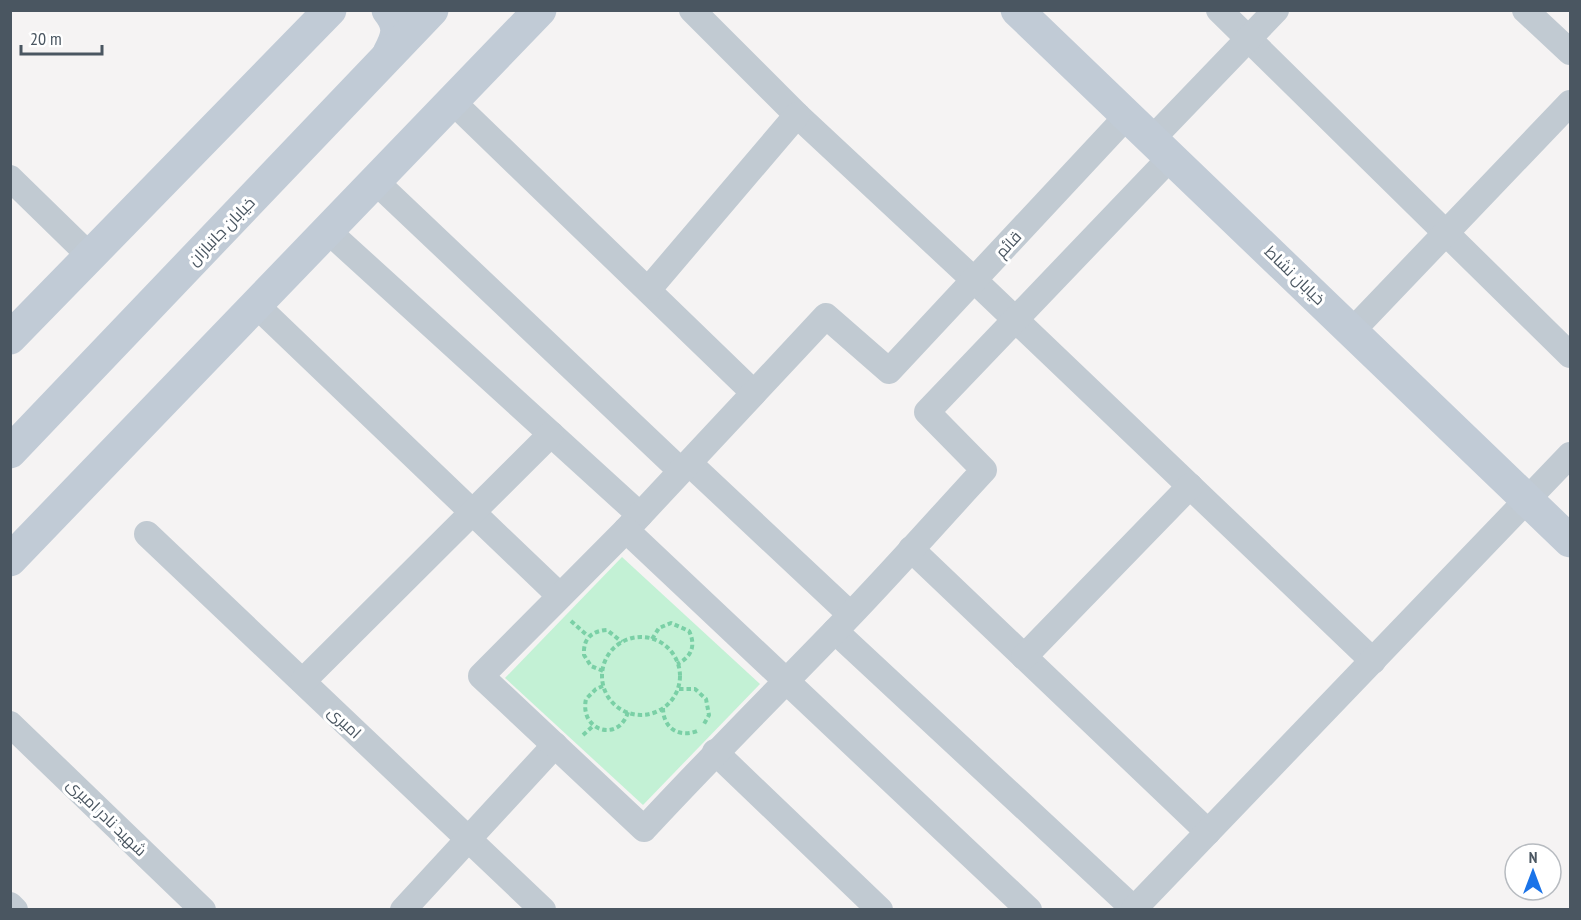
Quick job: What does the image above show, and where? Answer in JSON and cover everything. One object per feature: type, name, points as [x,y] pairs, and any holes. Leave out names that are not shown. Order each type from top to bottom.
[{"type":"street","points":[[10,338],[330,10]]},
{"type":"street","points":[[388,10],[396,20],[399,35],[389,53]]},
{"type":"street","name":"خیابان جانبازان","points":[[10,452],[432,10]]},
{"type":"street","points":[[10,560],[540,10]]},
{"type":"street","points":[[692,10],[797,115],[1016,319],[1373,661]]},
{"type":"street","name":"خیابان نشاط","points":[[1017,10],[1353,330],[1570,541]]},
{"type":"street","points":[[1219,10],[1570,355]]},
{"type":"street","points":[[452,101],[754,393],[633,522],[481,676],[644,829],[715,752],[843,623],[984,470],[927,412],[1016,319],[1161,148],[1248,39],[1276,10]]},
{"type":"street","points":[[1525,10],[1570,52]]},
{"type":"street","points":[[1353,330],[1570,103]]},
{"type":"street","points":[[648,290],[797,115]]},
{"type":"street","name":"قائم","points":[[754,393],[826,316],[889,371],[1127,116]]},
{"type":"street","points":[[10,178],[90,256]]},
{"type":"street","points":[[375,181],[685,466],[1135,909],[1570,455]]},
{"type":"street","points":[[328,231],[551,434],[785,680],[1029,909]]},
{"type":"street","points":[[256,305],[560,596]]},
{"type":"street","points":[[303,681],[551,434]]},
{"type":"street","points":[[1024,657],[1190,486]]},
{"type":"street","name":"امیری","points":[[147,534],[543,909]]},
{"type":"street","points":[[910,549],[1208,832]]},
{"type":"street","name":"شهید نادر امیری","points":[[10,724],[202,909]]},
{"type":"street","points":[[403,909],[555,745]]},
{"type":"street","points":[[715,752],[880,909]]},
{"type":"street","points":[[10,905],[15,909]]},
{"type":"path","points":[[652,639],[659,628],[671,623],[689,631],[693,644],[692,651],[677,664]]},
{"type":"path","points":[[603,671],[591,666],[584,656],[588,636],[607,630],[622,642]]},
{"type":"path","points":[[635,638],[652,639],[669,649],[677,664],[680,671],[678,689],[663,708],[645,715],[620,709],[609,700],[603,686],[603,671],[611,651],[622,642],[635,638]]},
{"type":"path","points":[[603,686],[596,688],[586,699],[585,714],[588,721],[600,729],[615,729],[626,719],[628,712]]},
{"type":"path","points":[[663,708],[667,724],[679,733],[695,732],[706,722],[709,707],[701,694],[687,688],[678,689]]},
{"type":"green space","points":[[622,557],[760,684],[643,805],[505,678]]}]
